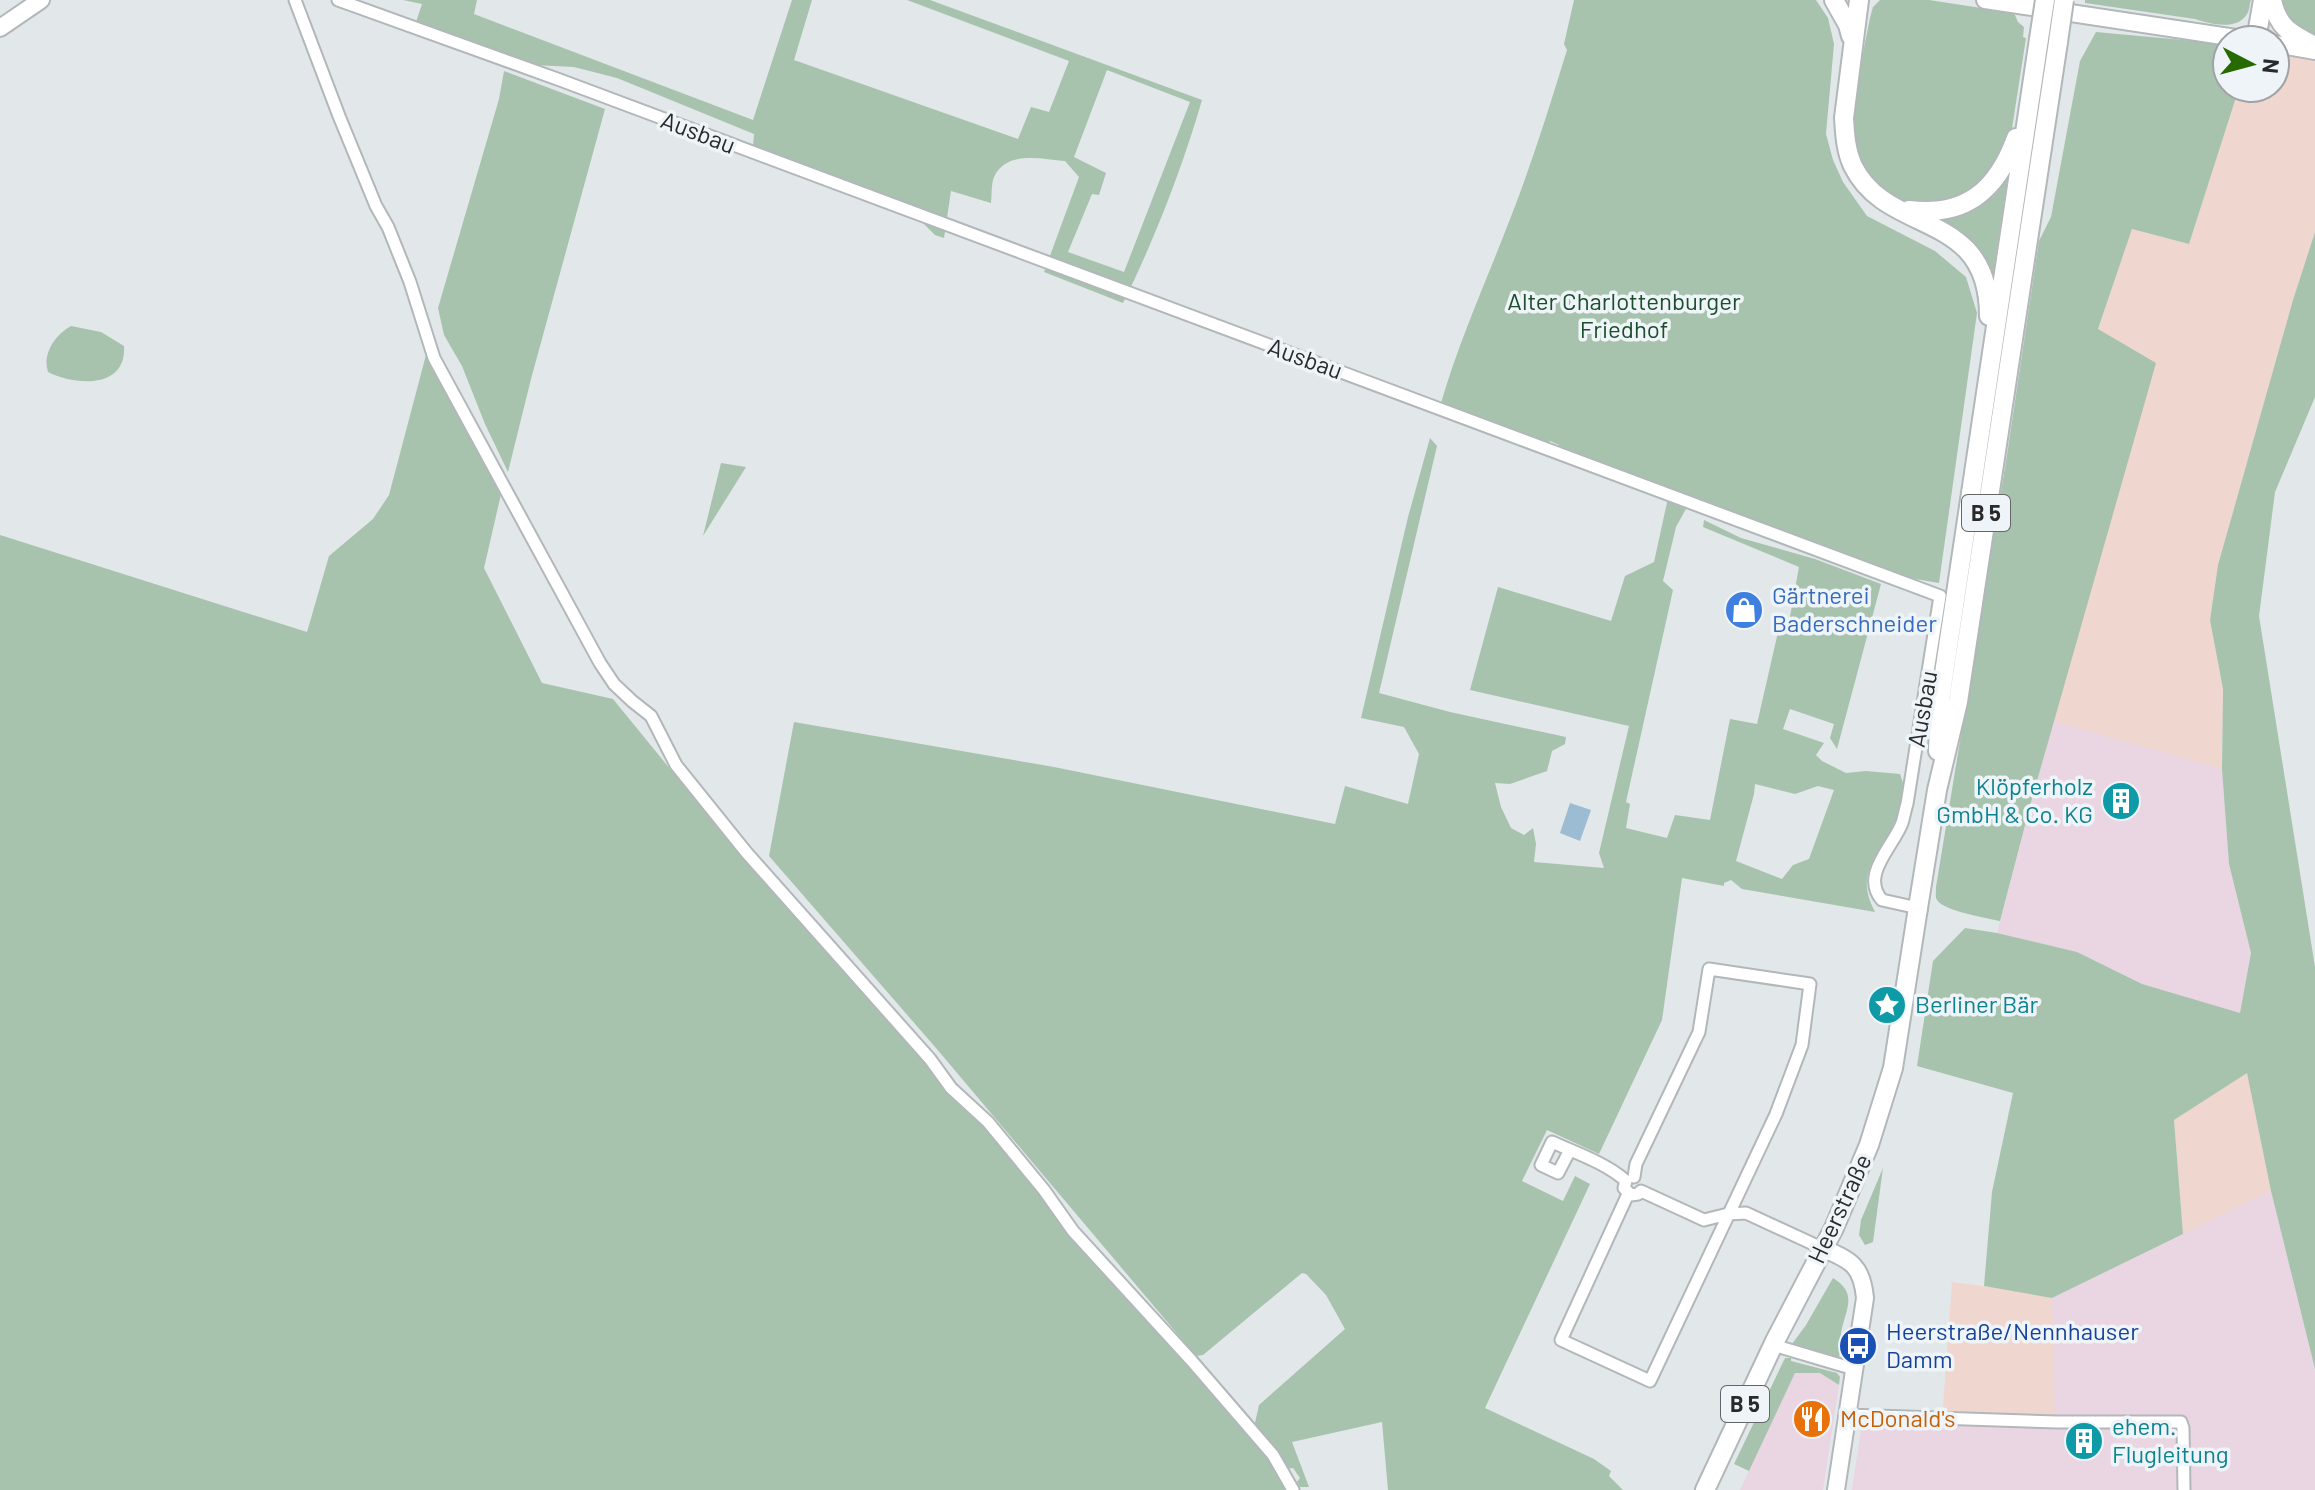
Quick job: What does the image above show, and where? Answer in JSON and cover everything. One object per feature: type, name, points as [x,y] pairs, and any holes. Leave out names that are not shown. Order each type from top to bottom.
[{"type":"main road","points":[[0,28],[41,0]]},
{"type":"main road","points":[[1834,0],[1848,25],[1852,51]]},
{"type":"main road","points":[[1859,0],[1844,118],[1849,155],[1868,187],[1883,200],[1956,239],[1973,257],[1987,286],[1989,301],[1986,383]]},
{"type":"main road","points":[[1985,0],[2211,34]]},
{"type":"main road","name":"B 5","points":[[1937,790],[1940,700],[2045,0]]},
{"type":"main road","name":"B 5","points":[[1918,908],[1937,790],[1958,702],[2064,0]]},
{"type":"main road","points":[[2259,24],[2263,0]]},
{"type":"main road","points":[[2272,0],[2284,28],[2315,49]]},
{"type":"main road","points":[[2291,46],[2315,49]]},
{"type":"main road","points":[[1897,207],[1941,211],[1956,207],[1994,182],[2011,151],[2033,82]]},
{"type":"main road","name":"Heerstraße","points":[[1705,1490],[1773,1345],[1824,1249],[1869,1145],[1889,1087],[1918,908]]},
{"type":"main road","points":[[1824,1249],[1853,1263],[1862,1280],[1865,1298],[1836,1490]]},
{"type":"street","points":[[295,0],[339,116],[404,268],[434,358],[614,684],[651,716],[676,765],[746,852],[930,1059],[951,1088],[988,1122],[1073,1231],[1273,1455],[1293,1490]]},
{"type":"street","name":"Ausbau","points":[[338,0],[560,80],[1940,596],[1907,804],[1902,824],[1878,866],[1874,880],[1882,900],[1918,908]]},
{"type":"street","points":[[1570,1150],[1630,1179],[1641,1182],[1561,1340],[1650,1381],[1776,1114],[1802,1045],[1810,984],[1709,969],[1699,1032],[1630,1179]]},
{"type":"street","points":[[1635,1192],[1704,1220],[1746,1213],[1824,1249]]},
{"type":"street","points":[[1773,1345],[1854,1369]]},
{"type":"street","points":[[1847,1415],[2057,1422],[2181,1422],[2184,1490]]},
{"type":"shaded area","points":[[2291,51],[2315,55],[2315,232],[2218,565],[2210,620],[2223,689],[2222,769],[2053,721],[2155,363],[2098,330],[2132,229],[2189,244],[2234,104],[2291,104]]},
{"type":"shaded area","points":[[2053,721],[2222,769],[2229,864],[2251,953],[2240,1014],[2142,984],[2077,952],[1997,933]]},
{"type":"shaded area","points":[[2247,1072],[2271,1191],[2183,1234],[2174,1120]]},
{"type":"shaded area","points":[[2271,1191],[2315,1369],[2315,1490],[1852,1490],[1862,1423],[2054,1422],[2052,1298]]},
{"type":"shaded area","points":[[1952,1282],[2052,1298],[2055,1422],[1942,1422]]},
{"type":"shaded area","points":[[1795,1373],[1820,1373],[1839,1385],[1823,1490],[1740,1490]]},
{"type":"green space","points":[[403,0],[477,0],[474,14],[753,120],[792,0],[812,0],[794,60],[1018,139],[1031,107],[1049,112],[1069,61],[907,0],[930,0],[1202,100],[1167,203],[1123,303],[1044,272],[1079,177],[1065,161],[1025,158],[1007,163],[994,177],[991,203],[951,191],[944,238],[935,235],[921,221],[853,197],[846,184],[753,147],[754,134],[617,78],[574,67],[533,65],[416,22],[422,4]],"holes":[[[1107,70],[1190,102],[1124,272],[1068,252],[1092,194],[1099,195],[1106,173],[1074,157]]]},
{"type":"green space","name":"Alter Charlottenburger Friedhof","points":[[1574,0],[1816,0],[1828,18],[1834,44],[1826,134],[1843,182],[1867,216],[1935,251],[1966,277],[1977,313],[1939,583],[1910,578],[1558,447],[1550,441],[1548,443],[1441,403],[1541,132],[1567,50],[1564,44]]},
{"type":"green space","points":[[1880,0],[1929,0],[2014,13],[2024,27],[2023,37],[2026,38],[2011,135],[1996,171],[1956,203],[1906,204],[1889,197],[1862,169],[1854,151],[1851,130],[1855,93],[1870,18],[1873,7]]},
{"type":"green space","points":[[2085,0],[2251,0],[2243,19],[2230,24],[2085,3]]},
{"type":"green space","points":[[2277,0],[2315,0],[2315,39],[2292,29]]},
{"type":"green space","points":[[2096,32],[2211,43],[2211,104],[2234,104],[2189,244],[2132,229],[2098,329],[2156,363],[2000,921],[1948,908],[1936,899],[1936,887],[2039,241],[2051,217],[2080,61]]},
{"type":"green space","points":[[504,71],[605,109],[508,472],[462,366],[444,335],[438,308],[499,99]]},
{"type":"green space","points":[[2004,176],[2007,180],[1991,288],[1923,217]]},
{"type":"green space","points":[[2315,232],[2315,397],[2275,492],[2259,616],[2315,967],[2315,1369],[2271,1191],[2247,1073],[2174,1120],[2183,1234],[2052,1298],[1984,1286],[1992,1192],[2013,1093],[1917,1066],[1933,961],[1965,928],[2077,952],[2142,984],[2240,1013],[2251,953],[2229,864],[2222,769],[2223,689],[2210,620],[2218,565]]},
{"type":"green space","points":[[71,326],[101,332],[124,346],[123,360],[117,370],[108,377],[85,381],[48,372],[47,358],[51,346]]},
{"type":"green space","points":[[426,355],[502,490],[484,568],[542,683],[613,699],[742,857],[916,1051],[987,1125],[1152,1324],[1274,1462],[1288,1490],[0,1490],[0,535],[307,632],[329,556],[373,519],[389,495]]},
{"type":"green space","points":[[1430,438],[1437,446],[1379,693],[1566,737],[1565,744],[1552,751],[1547,771],[1510,784],[1495,783],[1511,828],[1524,835],[1533,828],[1536,844],[1534,862],[1604,868],[1599,853],[1629,726],[1470,690],[1498,587],[1611,621],[1625,576],[1654,562],[1668,498],[1687,507],[1676,527],[1663,581],[1673,590],[1626,802],[1630,804],[1626,828],[1667,838],[1675,815],[1710,820],[1730,719],[1757,724],[1778,632],[1787,633],[1799,567],[1703,527],[1704,520],[1741,538],[1815,559],[1881,584],[1837,749],[1830,738],[1834,724],[1790,709],[1783,729],[1824,743],[1816,755],[1846,773],[1900,774],[1905,790],[1903,804],[1868,873],[1869,897],[1875,912],[1742,889],[1731,880],[1724,886],[1682,878],[1662,1020],[1599,1154],[1547,1130],[1522,1181],[1563,1201],[1575,1176],[1590,1184],[1485,1408],[1594,1459],[1611,1471],[1609,1476],[1623,1490],[1388,1490],[1382,1422],[1292,1442],[1309,1487],[1300,1487],[1297,1482],[1300,1478],[1293,1468],[1287,1469],[1255,1423],[1259,1405],[1345,1329],[1326,1295],[1302,1273],[1203,1355],[1196,1356],[769,856],[794,722],[1054,767],[1335,824],[1345,786],[1408,804],[1419,754],[1404,727],[1361,718],[1408,517]],"holes":[[[1755,784],[1795,794],[1818,786],[1834,790],[1809,859],[1793,865],[1782,879],[1736,861]]]},
{"type":"green space","points":[[721,463],[746,467],[703,536]]},
{"type":"green space","points":[[1883,1168],[1873,1242],[1865,1245],[1859,1235],[1861,1220]]},
{"type":"green space","points":[[1833,1278],[1848,1296],[1839,1360],[1792,1347]]},
{"type":"green space","points":[[1785,1358],[1837,1373],[1839,1385],[1820,1373],[1795,1373],[1749,1471],[1734,1464]]},
{"type":"water","points":[[1570,803],[1591,810],[1580,841],[1560,833]]},
{"type":"place","name":"Gärtnerei Baderschneider","points":[[1744,610]]},
{"type":"place","name":"Klöpferholz GmbH & Co. KG","points":[[2121,801]]},
{"type":"place","name":"Berliner Bär","points":[[1887,1005]]},
{"type":"place","name":"Heerstraße/Nennhauser Damm","points":[[1858,1346]]},
{"type":"place","name":"McDonald's","points":[[1812,1419]]},
{"type":"place","name":"ehem. Flugleitung","points":[[2084,1441]]}]
